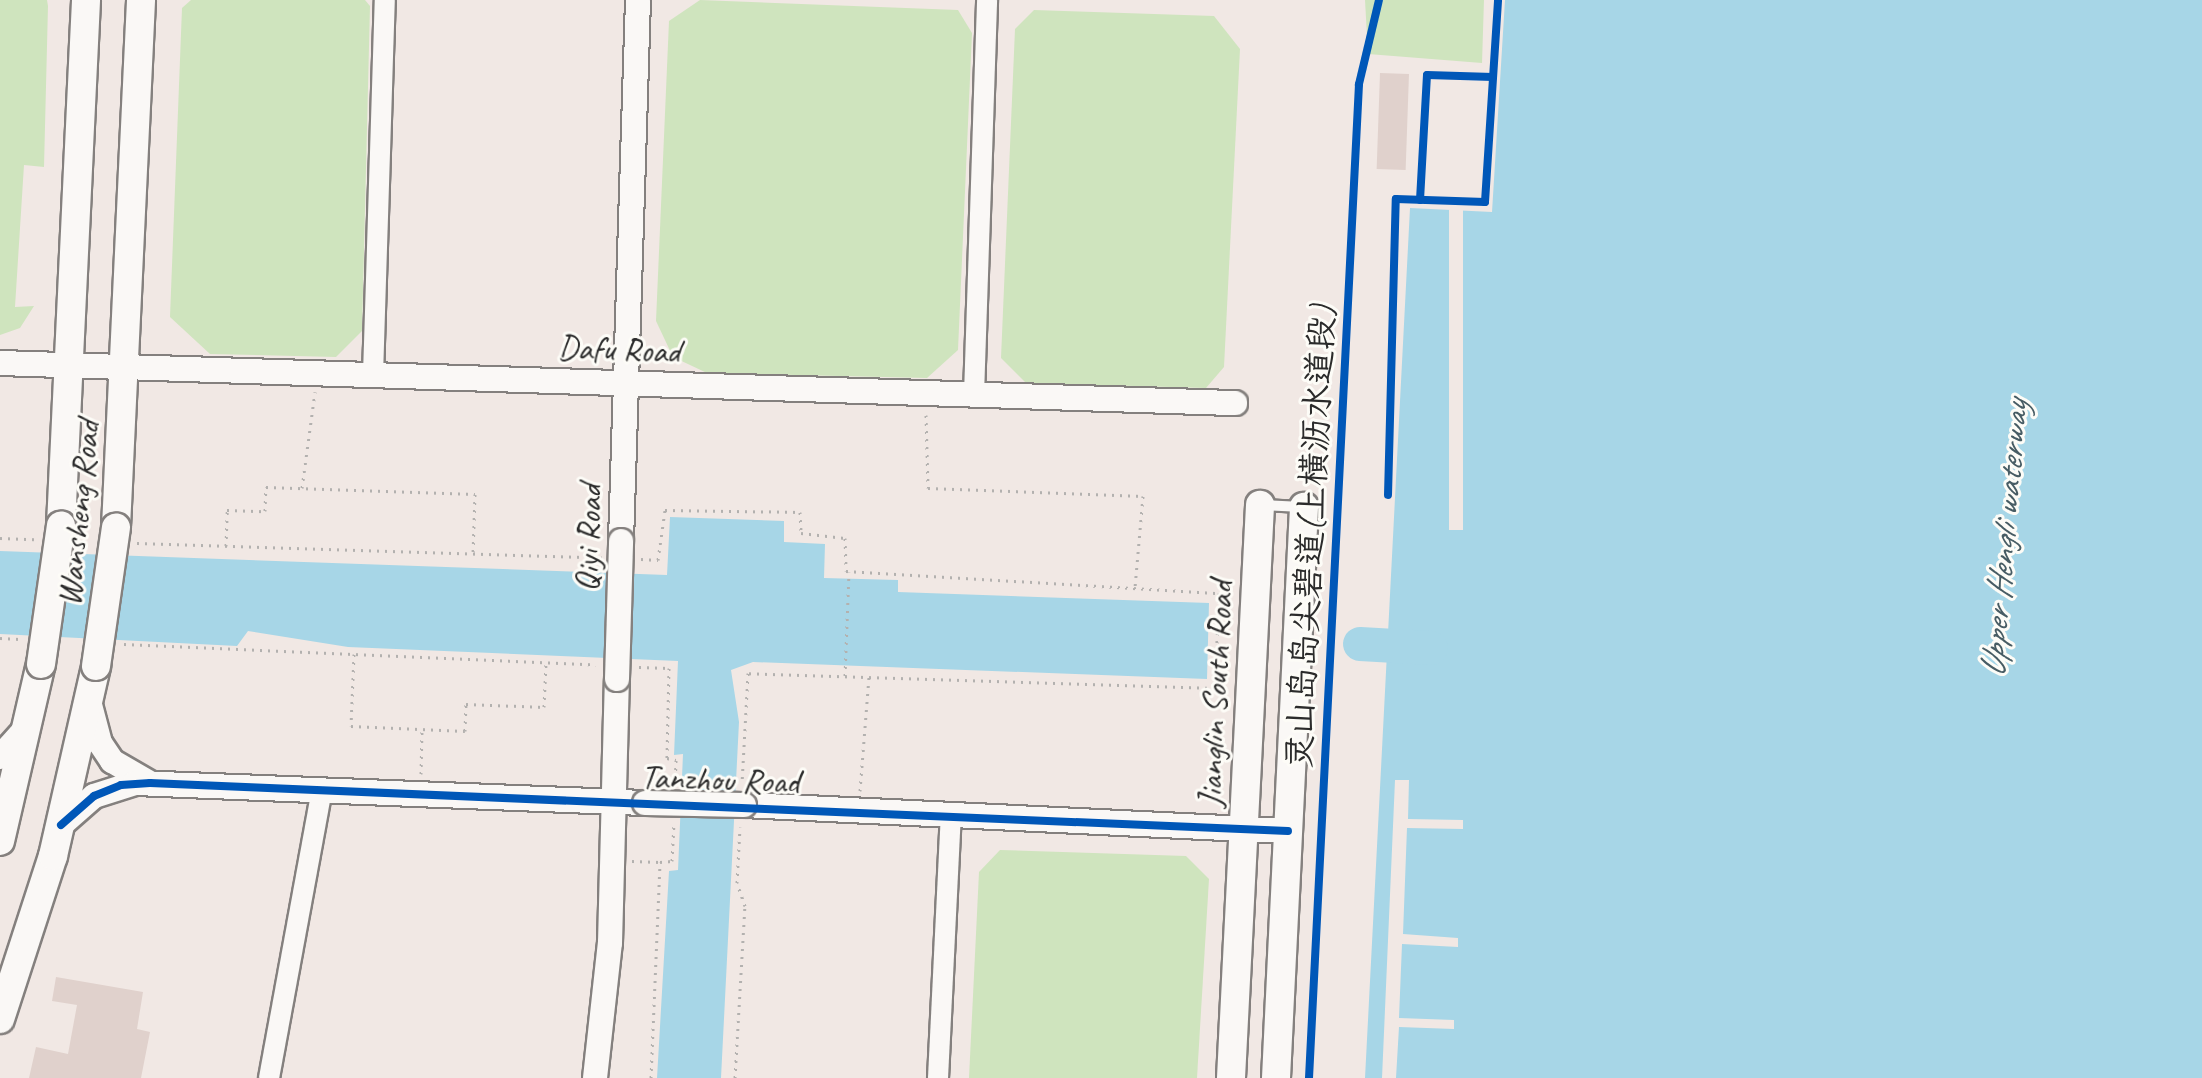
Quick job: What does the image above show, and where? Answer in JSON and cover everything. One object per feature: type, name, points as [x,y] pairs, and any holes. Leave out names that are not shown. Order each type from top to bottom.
[{"type":"main road","name":"Wansheng Road","points":[[0,841],[29,725],[36,652],[61,525],[86,0]]},
{"type":"main road","name":"Wansheng Road","points":[[0,1019],[61,825],[96,666],[116,527],[127,367],[141,0]]},
{"type":"main road","name":"Jianglin South Road","points":[[1231,1078],[1260,505]]},
{"type":"main road","points":[[1276,1078],[1304,507]]},
{"type":"street","points":[[373,375],[385,0]]},
{"type":"street","name":"Qiyi Road","points":[[595,1078],[614,861],[638,0]]},
{"type":"street","points":[[974,395],[987,0]]},
{"type":"street","name":"Dafu Road","points":[[0,363],[1235,403]]},
{"type":"street","points":[[89,701],[100,743],[112,761],[150,783]]},
{"type":"street","points":[[0,757],[29,725]]},
{"type":"street","name":"Tanzhou Road","points":[[61,825],[94,796],[121,785],[150,783],[859,810],[1288,831]]},
{"type":"street","points":[[269,1078],[322,789]]},
{"type":"street","points":[[938,1078],[951,815]]},
{"type":"lane","points":[[1260,505],[1304,507]]},
{"type":"path","points":[[302,488],[317,373]]},
{"type":"path","points":[[925,393],[928,488],[1143,496],[1135,588]]},
{"type":"path","points":[[226,546],[227,510],[265,511],[266,487],[302,488],[475,494],[473,554]]},
{"type":"path","points":[[845,676],[849,572]]},
{"type":"path","points":[[735,1078],[745,906],[737,883],[748,673],[1215,688],[1219,593]]},
{"type":"path","points":[[0,638],[36,652]]},
{"type":"path","points":[[123,644],[546,663],[621,670],[669,668],[667,758],[676,760],[675,789]]},
{"type":"path","points":[[354,654],[351,726],[465,731],[466,704],[544,707],[546,663]]},
{"type":"path","points":[[859,810],[869,677]]},
{"type":"path","points":[[420,794],[422,729]]},
{"type":"path","points":[[614,861],[672,861],[674,818]]},
{"type":"path","points":[[651,1078],[660,862]]},
{"type":"green space","points":[[0,0],[47,0],[48,6],[44,167],[24,165],[15,307],[34,306],[20,328],[0,335]]},
{"type":"green space","points":[[191,0],[365,0],[370,6],[362,331],[336,357],[210,354],[170,317],[182,8]]},
{"type":"green space","points":[[700,0],[958,10],[972,33],[958,350],[927,378],[707,373],[673,357],[656,321],[669,21]]},
{"type":"green space","points":[[1365,0],[1484,0],[1482,63],[1368,54]]},
{"type":"green space","points":[[1034,10],[1214,16],[1240,49],[1224,367],[1206,388],[1026,383],[1001,358],[1015,29]]},
{"type":"green space","points":[[1000,850],[1186,856],[1209,879],[1197,1078],[969,1078],[979,872]]},
{"type":"water","name":"Upper Hengli waterway","points":[[1505,0],[2202,0],[2202,1078],[1365,1078],[1410,208],[1492,212]]},
{"type":"water","points":[[670,517],[784,521],[784,542],[825,544],[824,578],[898,580],[898,592],[1209,603],[1207,679],[753,662],[731,670],[739,722],[721,1078],[657,1078],[669,871],[678,870],[683,754],[674,755],[678,661],[348,647],[248,631],[237,646],[0,634],[0,551],[667,575]]},
{"type":"pier","points":[[1449,210],[1463,210],[1463,530],[1449,530]]},
{"type":"pier","points":[[1395,780],[1409,780],[1408,819],[1463,820],[1463,829],[1407,828],[1403,934],[1458,938],[1458,947],[1402,944],[1399,1018],[1454,1020],[1454,1029],[1399,1027],[1396,1078],[1382,1078]]},
{"type":"building","points":[[1380,73],[1409,74],[1406,170],[1377,169]]},
{"type":"building","points":[[56,977],[143,992],[137,1029],[150,1032],[141,1078],[29,1078],[36,1047],[68,1054],[77,1005],[52,1001]]},
{"type":"waterway","points":[[1360,644],[1431,648]]},
{"type":"cycle path","name":"灵山岛岛尖碧道(上横沥水道段)","points":[[1309,1078],[1359,84],[1379,0]]},
{"type":"cycle path","points":[[1388,495],[1396,199],[1485,202],[1498,0]]},
{"type":"cycle path","points":[[1420,200],[1427,75],[1493,77]]},
{"type":"cycle path","points":[[61,825],[94,796],[121,785],[150,783],[1288,831]]}]
